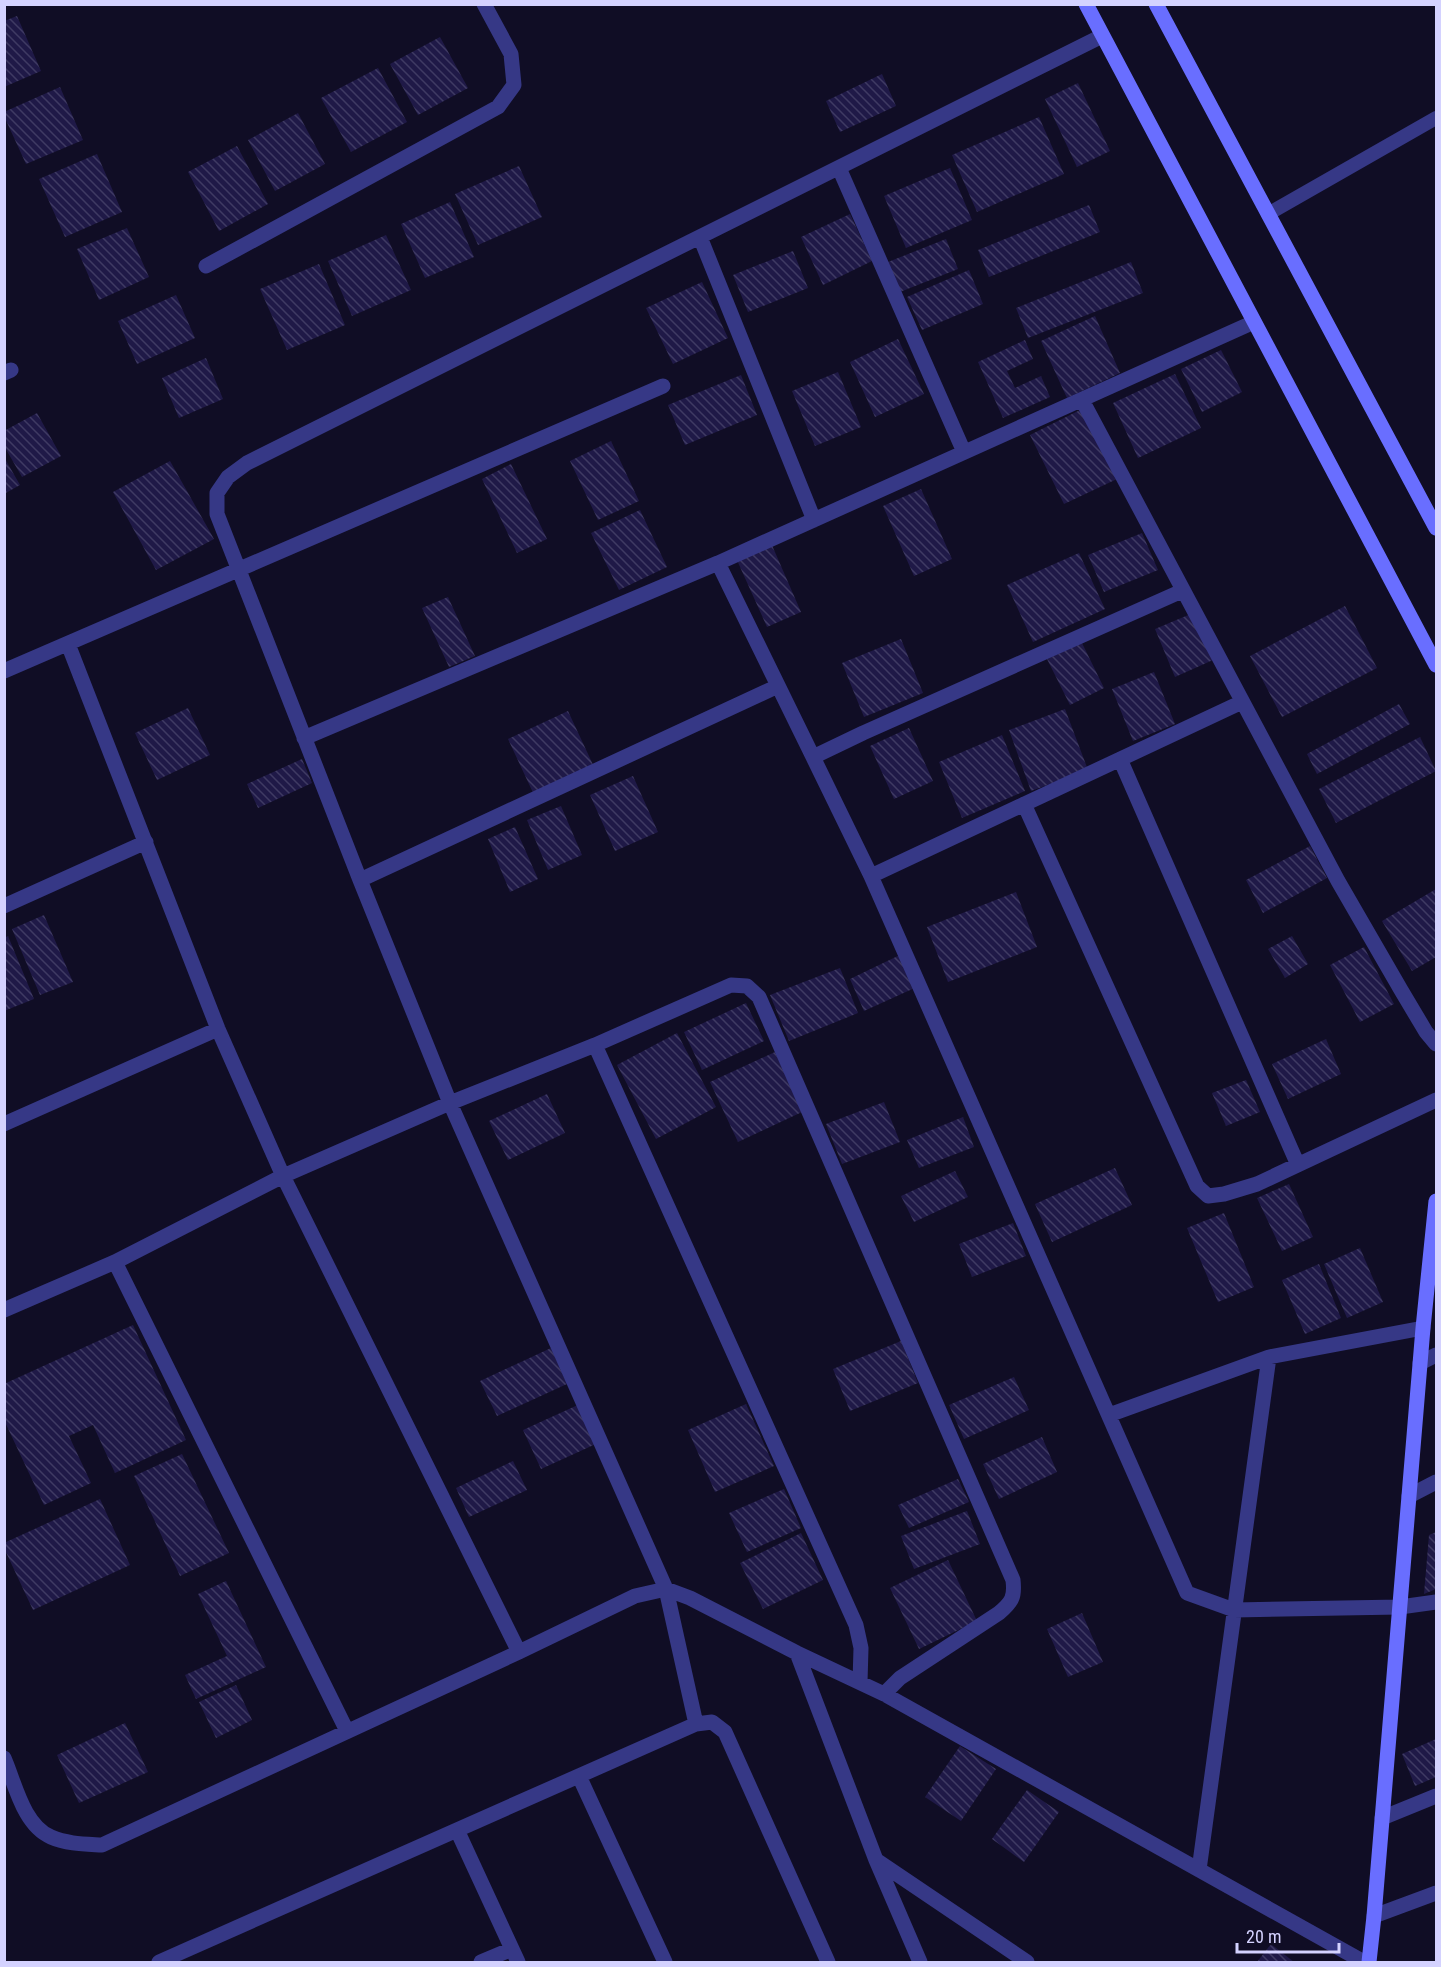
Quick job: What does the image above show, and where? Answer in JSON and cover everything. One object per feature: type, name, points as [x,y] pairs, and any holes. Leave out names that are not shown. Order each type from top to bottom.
[{"type":"street","points":[[206,266],[498,107],[514,85],[511,54],[484,4]]},
{"type":"street","points":[[1086,4],[1437,665]]},
{"type":"street","points":[[1156,4],[1437,528]]},
{"type":"street","points":[[696,1724],[666,1588],[450,1102],[238,570],[217,514],[217,493],[228,477],[247,463],[1102,36]]},
{"type":"street","points":[[839,168],[964,452]]},
{"type":"street","points":[[700,237],[814,520]]},
{"type":"street","points":[[304,738],[718,563],[1254,322]]},
{"type":"street","points":[[4,671],[663,386]]},
{"type":"street","points":[[1082,400],[1182,591],[1355,910],[1426,1032],[1437,1044]]},
{"type":"street","points":[[718,563],[871,876],[1188,1593],[1234,1610],[1400,1607],[1437,1602]]},
{"type":"street","points":[[813,758],[863,733],[1182,591]]},
{"type":"street","points":[[68,644],[218,1029],[283,1176],[519,1652]]},
{"type":"street","points":[[360,880],[778,686]]},
{"type":"street","points":[[871,876],[1242,702]]},
{"type":"street","points":[[1120,759],[1298,1165]]},
{"type":"street","points":[[1024,804],[1197,1186],[1208,1196],[1224,1194],[1257,1184],[1437,1100]]},
{"type":"street","points":[[4,906],[146,842]]},
{"type":"street","points":[[4,1310],[115,1262],[283,1176],[450,1102],[595,1045],[731,985],[747,986],[759,997],[1012,1580],[1014,1594],[1010,1604],[900,1678],[884,1694]]},
{"type":"street","points":[[4,1124],[218,1029]]},
{"type":"street","points":[[595,1045],[856,1624],[861,1648],[860,1682]]},
{"type":"street","points":[[1369,1962],[1423,1328],[1437,1201]]},
{"type":"street","points":[[115,1262],[347,1731]]},
{"type":"street","points":[[1109,1415],[1269,1357],[1423,1328]]},
{"type":"street","points":[[1420,1363],[1437,1355]]},
{"type":"street","points":[[1199,1870],[1269,1357]]},
{"type":"street","points":[[1409,1496],[1437,1482]]},
{"type":"street","points":[[4,1758],[35,1826],[50,1837],[73,1843],[102,1845],[635,1596],[666,1588],[884,1694],[1364,1962]]},
{"type":"street","points":[[797,1653],[876,1860],[920,1962]]},
{"type":"street","points":[[159,1962],[696,1724],[712,1722],[725,1732],[828,1962]]},
{"type":"street","points":[[579,1776],[664,1962]]},
{"type":"street","points":[[1382,1818],[1437,1796]]},
{"type":"street","points":[[457,1830],[515,1956],[481,1962]]},
{"type":"street","points":[[876,1860],[1027,1962]]},
{"type":"street","points":[[1374,1916],[1437,1893]]},
{"type":"lane","points":[[1268,214],[1437,118]]},
{"type":"building","points":[[17,16],[41,71],[4,87],[4,21]]},
{"type":"building","points":[[440,37],[468,88],[418,115],[390,64]]},
{"type":"building","points":[[378,68],[407,122],[351,152],[321,98]]},
{"type":"building","points":[[882,74],[896,106],[840,132],[826,101]]},
{"type":"building","points":[[1078,83],[1110,151],[1077,167],[1045,99]]},
{"type":"building","points":[[60,87],[83,140],[26,164],[4,112]]},
{"type":"building","points":[[298,113],[325,164],[275,191],[248,140]]},
{"type":"building","points":[[1039,117],[1064,174],[977,212],[952,155]]},
{"type":"building","points":[[237,146],[268,204],[219,231],[188,172]]},
{"type":"building","points":[[97,154],[122,212],[65,237],[39,179]]},
{"type":"building","points":[[519,166],[542,217],[478,245],[455,194]]},
{"type":"building","points":[[950,168],[972,220],[906,248],[884,196]]},
{"type":"building","points":[[450,202],[474,257],[425,278],[401,224]]},
{"type":"building","points":[[1089,205],[1100,232],[989,277],[978,250]]},
{"type":"building","points":[[850,214],[872,261],[823,285],[801,237]]},
{"type":"building","points":[[127,228],[149,277],[99,300],[77,249]]},
{"type":"building","points":[[386,235],[411,290],[352,316],[328,261]]},
{"type":"building","points":[[946,239],[958,269],[900,292],[888,262]]},
{"type":"building","points":[[793,251],[808,288],[748,312],[733,275]]},
{"type":"building","points":[[1131,262],[1143,293],[1028,338],[1016,308]]},
{"type":"building","points":[[319,264],[345,325],[287,350],[260,289]]},
{"type":"building","points":[[969,270],[983,304],[922,330],[907,297]]},
{"type":"building","points":[[702,282],[728,338],[673,364],[646,308]]},
{"type":"building","points":[[176,295],[195,338],[137,364],[118,321]]},
{"type":"building","points":[[1095,316],[1120,373],[1067,398],[1041,341]]},
{"type":"building","points":[[898,339],[924,394],[875,417],[850,362]]},
{"type":"building","points":[[1025,340],[1033,359],[1007,371],[1015,388],[1041,376],[1050,397],[1003,418],[978,362]]},
{"type":"building","points":[[1221,350],[1242,392],[1202,412],[1181,369]]},
{"type":"building","points":[[206,358],[223,399],[179,418],[162,378]]},
{"type":"building","points":[[838,372],[861,427],[815,446],[792,391]]},
{"type":"building","points":[[1175,374],[1201,428],[1138,458],[1113,403]]},
{"type":"building","points":[[741,375],[757,415],[685,445],[668,405]]},
{"type":"building","points":[[1082,409],[1117,479],[1064,504],[1030,435]]},
{"type":"building","points":[[37,413],[61,456],[22,477],[4,446],[4,431]]},
{"type":"building","points":[[611,441],[639,501],[598,520],[570,461]]},
{"type":"building","points":[[4,457],[20,485],[4,494]]},
{"type":"building","points":[[170,461],[214,539],[156,570],[113,492]]},
{"type":"building","points":[[511,464],[547,539],[517,553],[482,479]]},
{"type":"building","points":[[921,489],[952,559],[914,576],[883,506]]},
{"type":"building","points":[[640,510],[667,567],[619,590],[591,533]]},
{"type":"building","points":[[1142,533],[1158,570],[1104,592],[1088,555]]},
{"type":"building","points":[[771,543],[801,612],[767,627],[736,558]]},
{"type":"building","points":[[1079,553],[1105,609],[1033,642],[1007,585]]},
{"type":"building","points":[[448,597],[475,656],[449,667],[422,608]]},
{"type":"building","points":[[1345,606],[1377,668],[1282,717],[1250,656]]},
{"type":"building","points":[[1193,613],[1213,660],[1175,677],[1155,629]]},
{"type":"building","points":[[901,639],[923,693],[864,717],[842,663]]},
{"type":"building","points":[[1082,643],[1104,688],[1070,705],[1047,659]]},
{"type":"building","points":[[1154,672],[1175,724],[1133,741],[1112,689]]},
{"type":"building","points":[[1399,704],[1410,724],[1317,774],[1307,754]]},
{"type":"building","points":[[188,708],[210,755],[157,780],[135,733]]},
{"type":"building","points":[[1065,709],[1088,770],[1031,791],[1009,730]]},
{"type":"building","points":[[568,711],[595,769],[535,797],[508,739]]},
{"type":"building","points":[[909,728],[933,781],[894,799],[870,746]]},
{"type":"building","points":[[1002,735],[1025,791],[962,818],[939,762]]},
{"type":"building","points":[[1420,737],[1436,771],[1336,823],[1319,789]]},
{"type":"building","points":[[302,759],[312,783],[258,808],[247,784]]},
{"type":"building","points":[[633,776],[658,832],[615,851],[590,795]]},
{"type":"building","points":[[561,806],[582,855],[548,870],[527,820]]},
{"type":"building","points":[[515,827],[538,879],[510,892],[488,839]]},
{"type":"building","points":[[1310,846],[1327,878],[1263,913],[1246,880]]},
{"type":"building","points":[[1436,889],[1436,957],[1412,971],[1382,921]]},
{"type":"building","points":[[1016,892],[1037,947],[948,982],[927,927]]},
{"type":"building","points":[[44,915],[73,982],[40,995],[12,929]]},
{"type":"building","points":[[8,936],[34,999],[4,1011],[4,938]]},
{"type":"building","points":[[1292,936],[1308,964],[1285,978],[1268,949]]},
{"type":"building","points":[[1364,947],[1394,1004],[1360,1022],[1330,965]]},
{"type":"building","points":[[904,953],[919,986],[864,1011],[850,979]]},
{"type":"building","points":[[840,968],[858,1013],[789,1041],[770,995]]},
{"type":"building","points":[[746,1003],[764,1041],[702,1070],[684,1032]]},
{"type":"building","points":[[677,1033],[716,1107],[656,1139],[617,1065]]},
{"type":"building","points":[[1326,1039],[1341,1074],[1288,1099],[1272,1064]]},
{"type":"building","points":[[775,1052],[802,1112],[738,1142],[710,1082]]},
{"type":"building","points":[[1246,1080],[1260,1112],[1226,1126],[1212,1093]]},
{"type":"building","points":[[547,1094],[565,1133],[508,1160],[489,1121]]},
{"type":"building","points":[[884,1102],[900,1142],[842,1164],[826,1124]]},
{"type":"building","points":[[963,1117],[974,1147],[919,1168],[907,1140]]},
{"type":"building","points":[[1115,1168],[1132,1205],[1052,1242],[1035,1204]]},
{"type":"building","points":[[955,1171],[968,1197],[914,1222],[901,1196]]},
{"type":"building","points":[[1289,1184],[1313,1237],[1282,1251],[1257,1198]]},
{"type":"building","points":[[1224,1213],[1254,1287],[1218,1302],[1187,1228]]},
{"type":"building","points":[[1013,1223],[1026,1256],[972,1277],[959,1244]]},
{"type":"building","points":[[1360,1248],[1383,1302],[1347,1318],[1324,1264]]},
{"type":"building","points":[[1319,1264],[1341,1318],[1305,1334],[1282,1280]]},
{"type":"building","points":[[133,1325],[186,1440],[115,1473],[93,1425],[69,1436],[91,1483],[44,1505],[4,1420],[4,1384]]},
{"type":"building","points":[[901,1341],[918,1383],[850,1411],[833,1369]]},
{"type":"building","points":[[551,1348],[567,1384],[497,1416],[480,1381]]},
{"type":"building","points":[[1014,1377],[1029,1410],[964,1439],[949,1405]]},
{"type":"building","points":[[580,1404],[598,1443],[541,1469],[523,1430]]},
{"type":"building","points":[[746,1404],[774,1466],[715,1492],[688,1430]]},
{"type":"building","points":[[1042,1437],[1057,1472],[999,1499],[983,1464]]},
{"type":"building","points":[[182,1454],[229,1553],[180,1576],[134,1476]]},
{"type":"building","points":[[513,1461],[527,1490],[469,1517],[456,1488]]},
{"type":"building","points":[[958,1479],[969,1502],[909,1528],[898,1505]]},
{"type":"building","points":[[784,1489],[801,1528],[747,1552],[729,1513]]},
{"type":"building","points":[[100,1499],[130,1565],[33,1610],[4,1548],[4,1543]]},
{"type":"building","points":[[967,1511],[980,1544],[914,1569],[901,1536]]},
{"type":"building","points":[[1436,1532],[1436,1589],[1424,1594],[1429,1535]]},
{"type":"building","points":[[801,1533],[823,1580],[763,1609],[740,1563]]},
{"type":"building","points":[[948,1560],[977,1621],[919,1649],[890,1588]]},
{"type":"building","points":[[226,1581],[266,1667],[196,1699],[185,1675],[227,1656],[198,1594]]},
{"type":"building","points":[[1082,1613],[1103,1662],[1068,1677],[1047,1629]]},
{"type":"building","points":[[236,1685],[252,1720],[216,1738],[199,1702]]},
{"type":"building","points":[[125,1723],[148,1772],[79,1803],[57,1755]]},
{"type":"building","points":[[1436,1739],[1436,1777],[1415,1786],[1402,1754]]},
{"type":"building","points":[[960,1746],[996,1769],[961,1821],[925,1797]]},
{"type":"building","points":[[1027,1790],[1059,1812],[1024,1862],[992,1839]]},
{"type":"building","points":[[1271,1944],[1294,1962],[1257,1962]]}]
